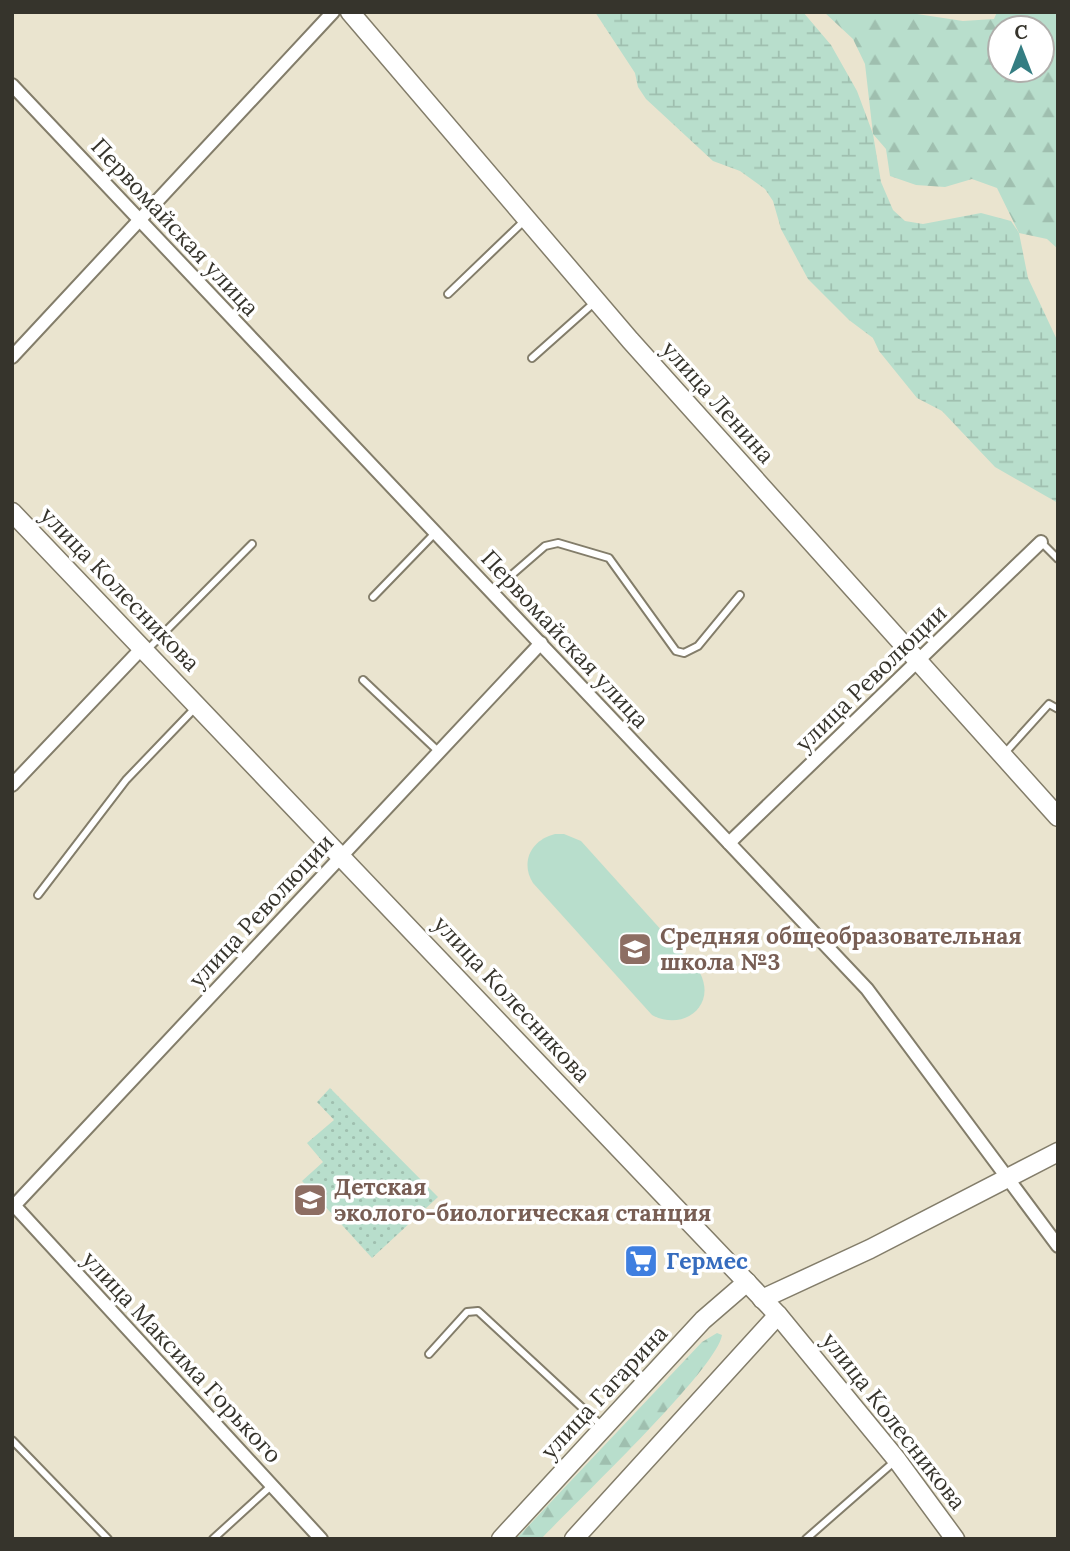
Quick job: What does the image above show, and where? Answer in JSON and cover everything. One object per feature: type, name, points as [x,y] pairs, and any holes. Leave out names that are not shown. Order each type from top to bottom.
[{"type":"street","points":[[12,357],[333,12]]},
{"type":"street","name":"улица Ленина","points":[[350,12],[596,301],[918,664],[1058,817]]},
{"type":"street","name":"Первомайская улица","points":[[12,85],[867,989],[1058,1246]]},
{"type":"street","name":"улица Колесникова","points":[[12,512],[778,1315],[897,1460],[955,1539]]},
{"type":"street","name":"улица Революции","points":[[729,843],[918,664],[1041,542]]},
{"type":"street","name":"улица Революции","points":[[13,1205],[541,643]]},
{"type":"street","points":[[12,785],[144,649]]},
{"type":"street","points":[[762,1299],[870,1249],[1058,1152]]},
{"type":"street","name":"улица Максима Горького","points":[[13,1205],[321,1539]]},
{"type":"street","name":"улица Гагарина","points":[[501,1539],[703,1320],[747,1282]]},
{"type":"street","points":[[574,1539],[778,1315]]},
{"type":"lane","points":[[448,294],[526,219]]},
{"type":"lane","points":[[532,359],[596,301]]},
{"type":"lane","points":[[373,597],[436,532]]},
{"type":"lane","points":[[1041,542],[1058,559]]},
{"type":"lane","points":[[492,592],[545,546],[558,543],[609,558],[676,651],[684,653],[698,646],[740,595]]},
{"type":"lane","points":[[144,649],[252,544]]},
{"type":"lane","points":[[363,680],[439,752]]},
{"type":"lane","points":[[38,895],[126,780],[198,705]]},
{"type":"lane","points":[[1002,756],[1049,705],[1058,709]]},
{"type":"lane","points":[[429,1353],[467,1312],[478,1311],[604,1429]]},
{"type":"lane","points":[[12,1440],[108,1539]]},
{"type":"lane","points":[[806,1539],[897,1460]]},
{"type":"lane","points":[[213,1539],[272,1485]]},
{"type":"green space","points":[[595,12],[803,12],[831,45],[857,91],[873,134],[881,182],[893,210],[905,221],[923,224],[981,213],[1011,221],[1019,233],[1028,278],[1058,342],[1058,503],[995,467],[942,411],[917,398],[879,351],[873,338],[849,320],[808,279],[781,229],[773,201],[765,189],[740,171],[713,161],[646,99],[638,87],[635,73]]},
{"type":"green space","points":[[824,12],[904,12],[963,21],[986,20],[986,84],[1056,84],[1056,14],[996,14],[1058,12],[1058,249],[1047,239],[1019,233],[997,188],[972,179],[945,187],[916,185],[890,176],[886,149],[873,134],[865,64],[853,39]]},
{"type":"green space","points":[[555,834],[564,834],[581,841],[700,973],[704,996],[694,1013],[675,1020],[652,1015],[533,883],[528,867],[530,853],[540,841]]},
{"type":"green space","points":[[330,1088],[438,1197],[372,1258],[302,1181],[323,1162],[307,1143],[334,1120],[317,1102]]},
{"type":"green space","points":[[717,1333],[722,1335],[714,1352],[696,1376],[611,1468],[541,1539],[516,1539],[702,1342]]},
{"type":"place","name":"Средняя общеобразовательная школа №3","points":[[635,949]]},
{"type":"place","name":"Детская эколого-биологическая станция","points":[[310,1200]]},
{"type":"place","name":"Гермес","points":[[641,1261]]}]
